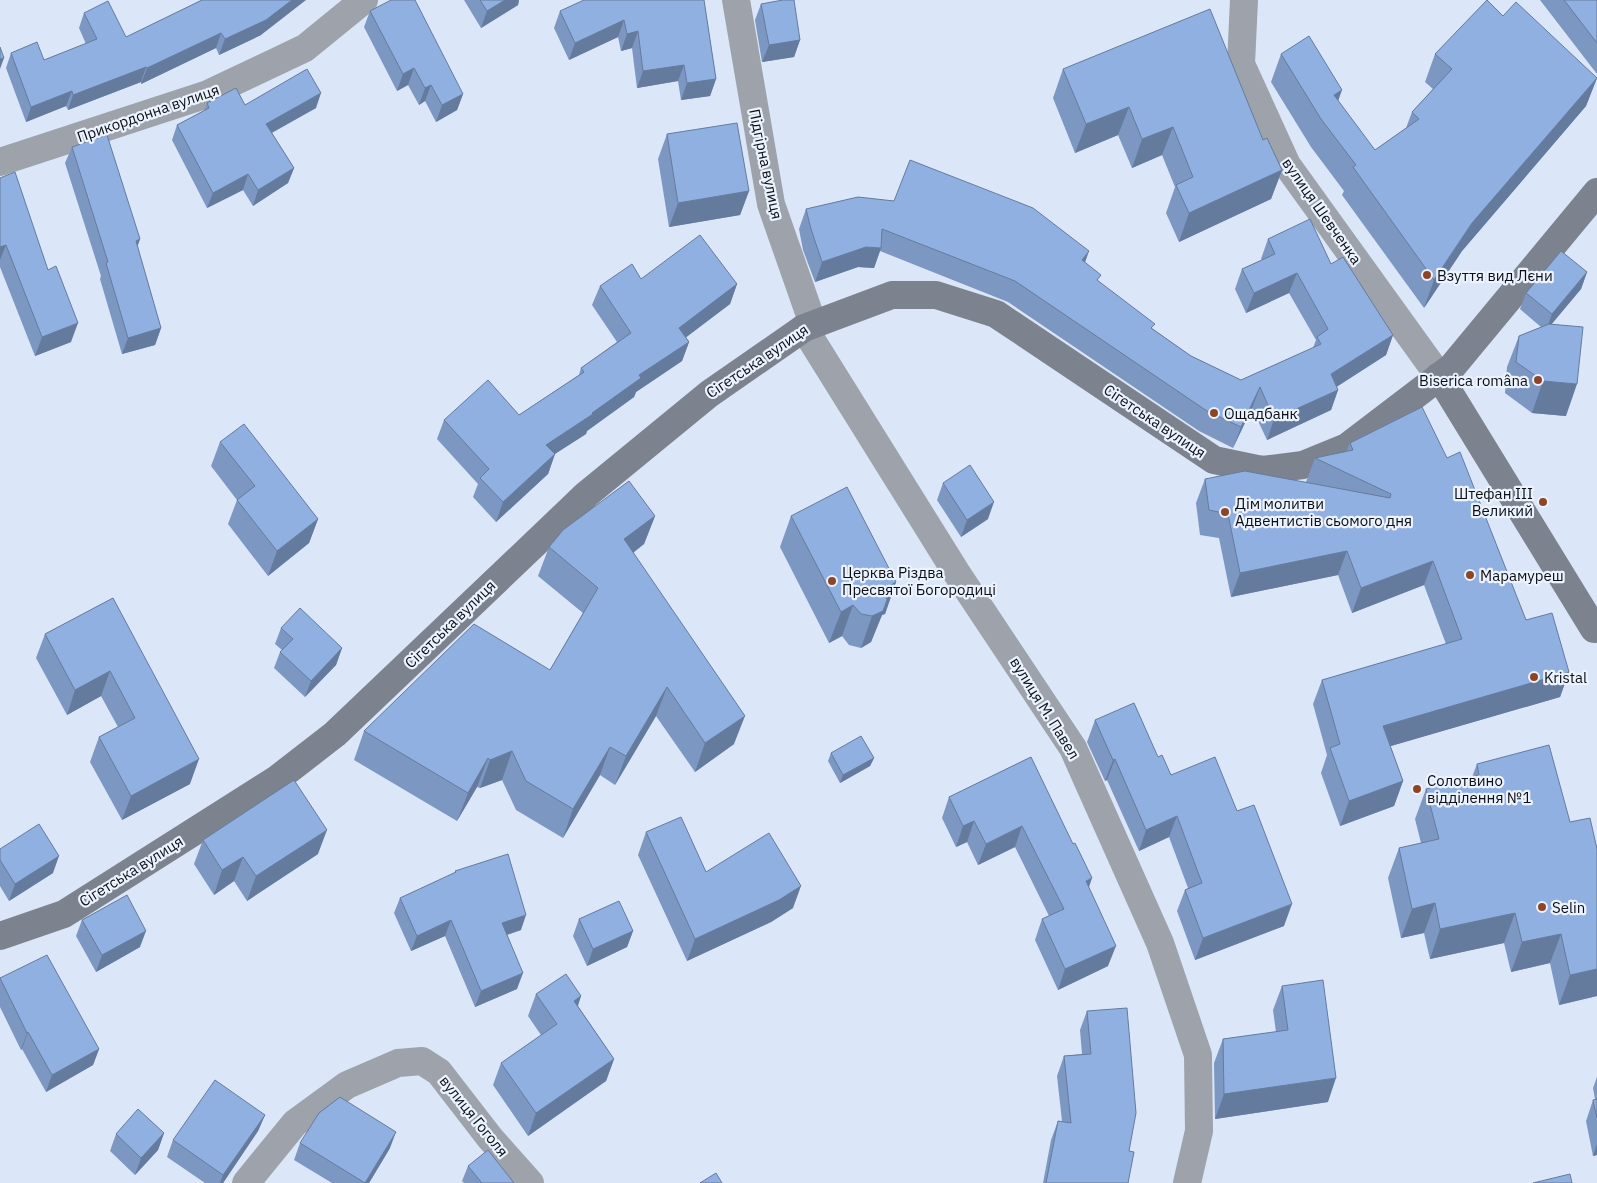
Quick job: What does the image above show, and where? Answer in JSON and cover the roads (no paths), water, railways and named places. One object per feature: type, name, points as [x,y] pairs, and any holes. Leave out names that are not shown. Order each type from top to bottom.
[{"type":"street","name":"Прикордонна вулиця","points":[[0,162],[208,94],[305,48],[364,0]]},
{"type":"street","name":"Підгірна вулиця","points":[[736,0],[771,204],[808,326]]},
{"type":"street","name":"вулиця Шевченка","points":[[1244,0],[1241,64],[1287,165],[1439,376]]},
{"type":"street","name":"Сігетська вулиця","points":[[0,936],[64,914],[277,779],[335,734],[587,494],[709,394],[808,326],[892,295],[936,295],[996,314],[1214,460],[1262,470],[1303,465],[1346,447],[1452,367],[1597,192]]},
{"type":"street","name":"вулиця М. Павел","points":[[808,326],[956,572],[1073,748],[1160,943],[1198,1056],[1199,1131],[1187,1183]]},
{"type":"street","points":[[1439,376],[1596,628]]},
{"type":"street","name":"вулиця Гоголя","points":[[246,1183],[295,1123],[347,1085],[398,1063],[422,1061],[439,1072],[490,1138],[530,1183]]},
{"type":"place","name":"Взуття вид Лєни","points":[[1427,275]]},
{"type":"place","name":"Biserica româna","points":[[1538,380]]},
{"type":"place","name":"Ощадбанк","points":[[1214,413]]},
{"type":"place","name":"Штефан III Великий","points":[[1543,502]]},
{"type":"place","name":"Дім молитви Адвентистів сьомого дня","points":[[1225,512]]},
{"type":"place","name":"Марамуреш","points":[[1470,575]]},
{"type":"place","name":"Церква Різдва Пресвятої Богородиці","points":[[832,581]]},
{"type":"place","name":"Kristal","points":[[1534,677]]},
{"type":"place","name":"Солотвино відділення №1","points":[[1417,789]]},
{"type":"place","name":"Selin","points":[[1542,907]]}]
